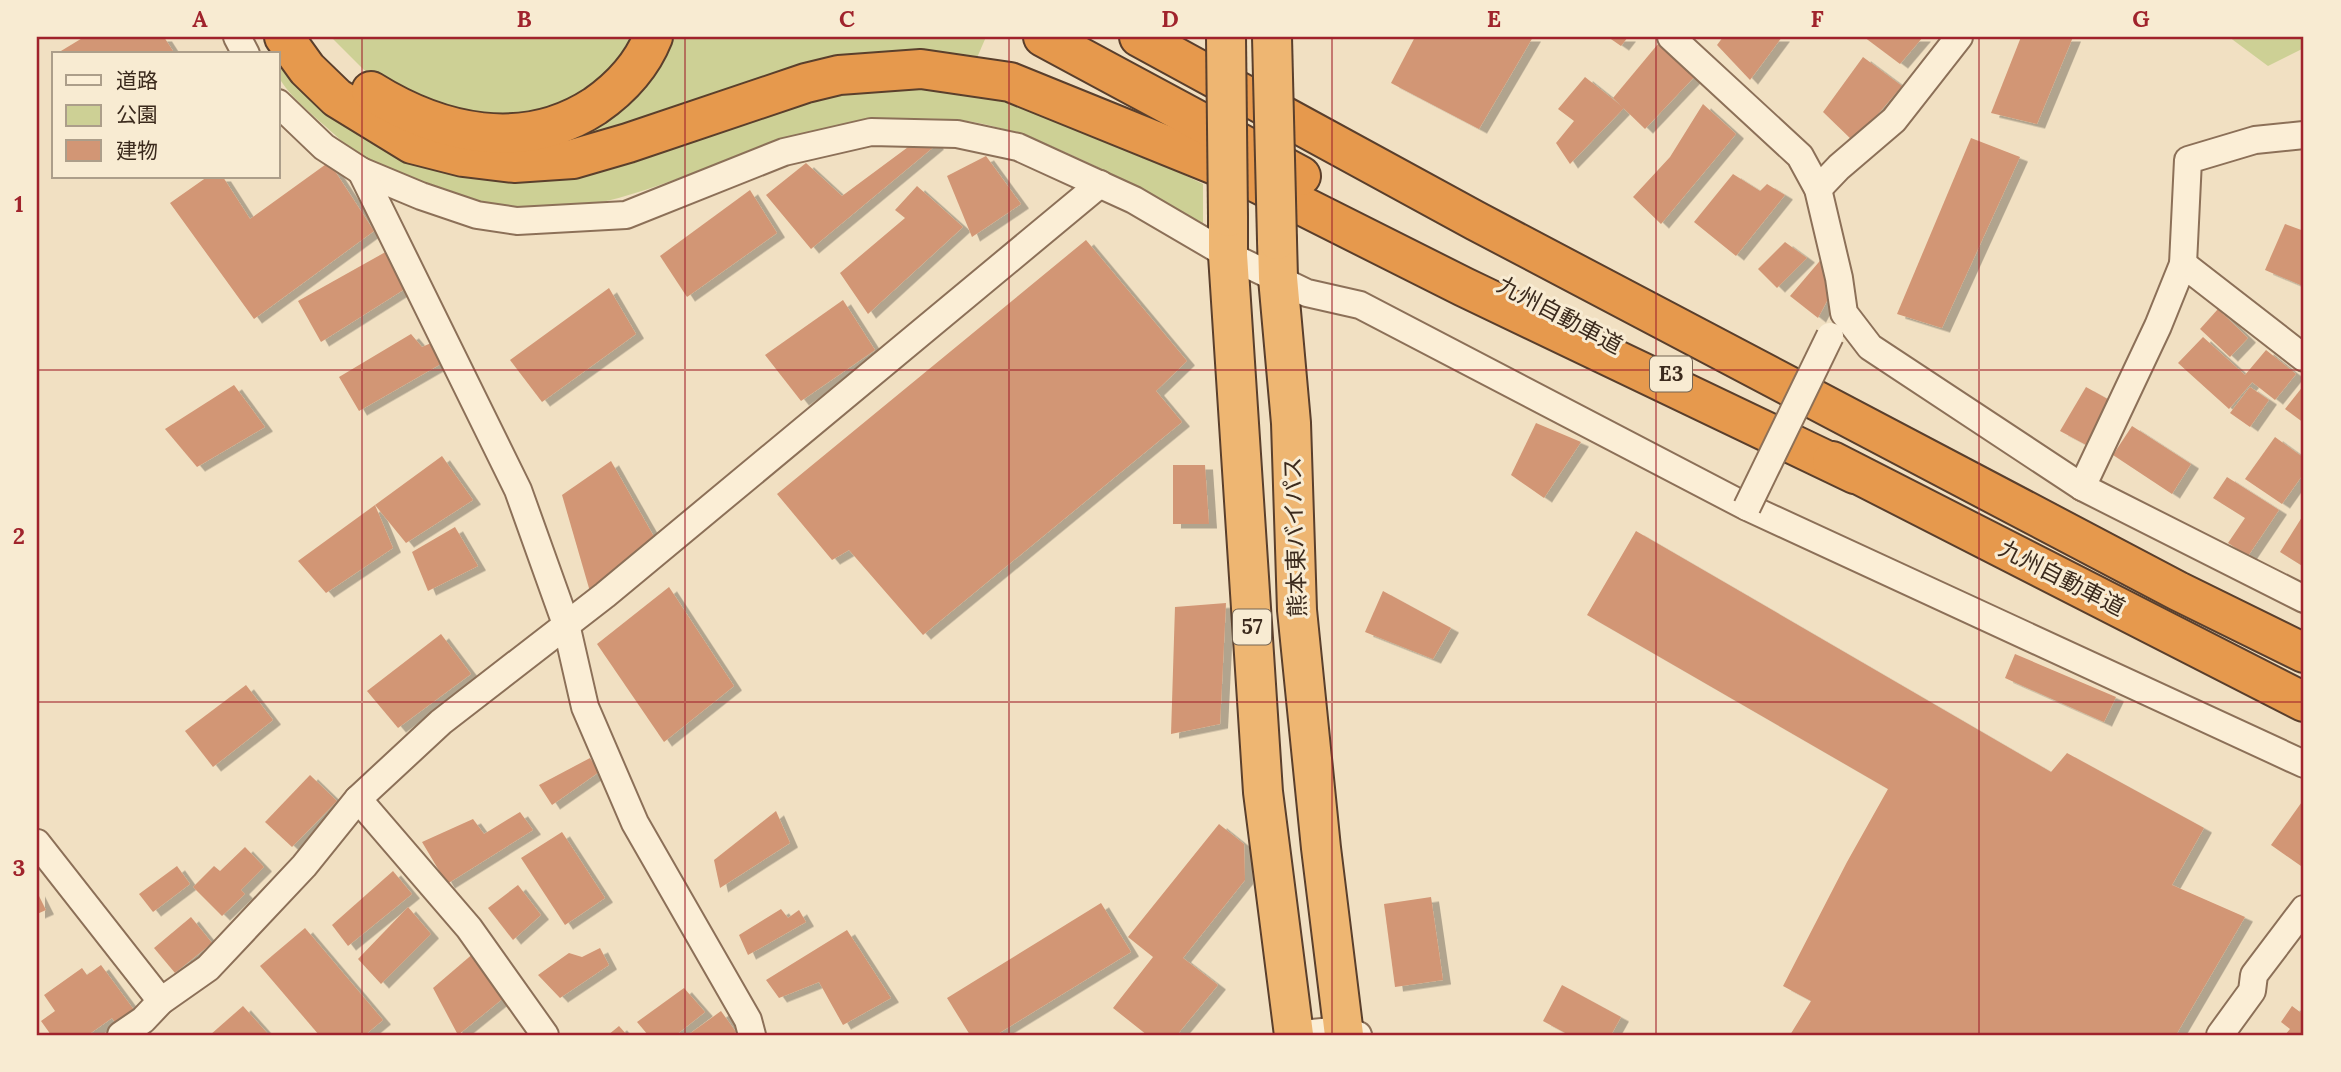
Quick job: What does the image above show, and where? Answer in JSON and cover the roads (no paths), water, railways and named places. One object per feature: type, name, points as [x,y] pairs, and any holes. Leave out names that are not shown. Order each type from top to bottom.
[{"type":"highway","points":[[284,37],[307,69],[337,98],[412,144],[463,157],[514,163],[573,159],[806,83],[839,75],[921,68],[1010,82],[1247,178],[1464,287],[1855,474]]},
{"type":"highway","points":[[314,37],[337,65],[363,86],[401,109],[443,125],[494,134],[535,132],[583,113],[626,81],[644,58],[653,37]]},
{"type":"highway","name":"九州自動車道","points":[[1043,37],[1855,474],[2304,702]]},
{"type":"highway","name":"九州自動車道","points":[[1139,37],[1476,221],[2166,584],[2304,653]]},
{"type":"highway","name":"熊本東バイパス","points":[[1226,37],[1228,255],[1263,792],[1293,1035]]},
{"type":"highway","name":"熊本東バイパス","points":[[1272,37],[1278,278],[1292,423],[1297,610],[1321,848],[1349,1034]]},
{"type":"street","points":[[1671,37],[1800,156],[1818,189],[1839,278],[1844,313],[1870,347],[2082,486],[2304,599]]},
{"type":"street","points":[[1818,189],[1839,167],[1894,120],[1959,37]]},
{"type":"street","points":[[280,105],[324,147],[361,171],[477,215],[517,221],[626,215],[784,152],[871,131],[957,134],[1018,146],[1134,200],[1228,255],[1307,293],[1360,305],[1747,507],[2304,764]]},
{"type":"street","points":[[2082,486],[2158,326],[2183,264],[2188,160],[2255,140],[2304,135]]},
{"type":"street","points":[[361,171],[518,490],[566,624],[585,707],[635,823],[748,1020],[752,1035]]},
{"type":"street","points":[[121,1035],[149,1028],[161,1000],[208,968],[304,866],[358,799],[440,722],[605,595],[1101,184]]},
{"type":"street","points":[[2183,264],[2304,358]]},
{"type":"street","points":[[1747,507],[1830,336],[1844,313]]},
{"type":"street","points":[[358,799],[469,928],[545,1035]]},
{"type":"street","points":[[37,843],[161,1000]]},
{"type":"street","points":[[2220,1035],[2252,991],[2254,975],[2304,909]]},
{"type":"street","points":[[1293,1035],[1349,1034]]}]
